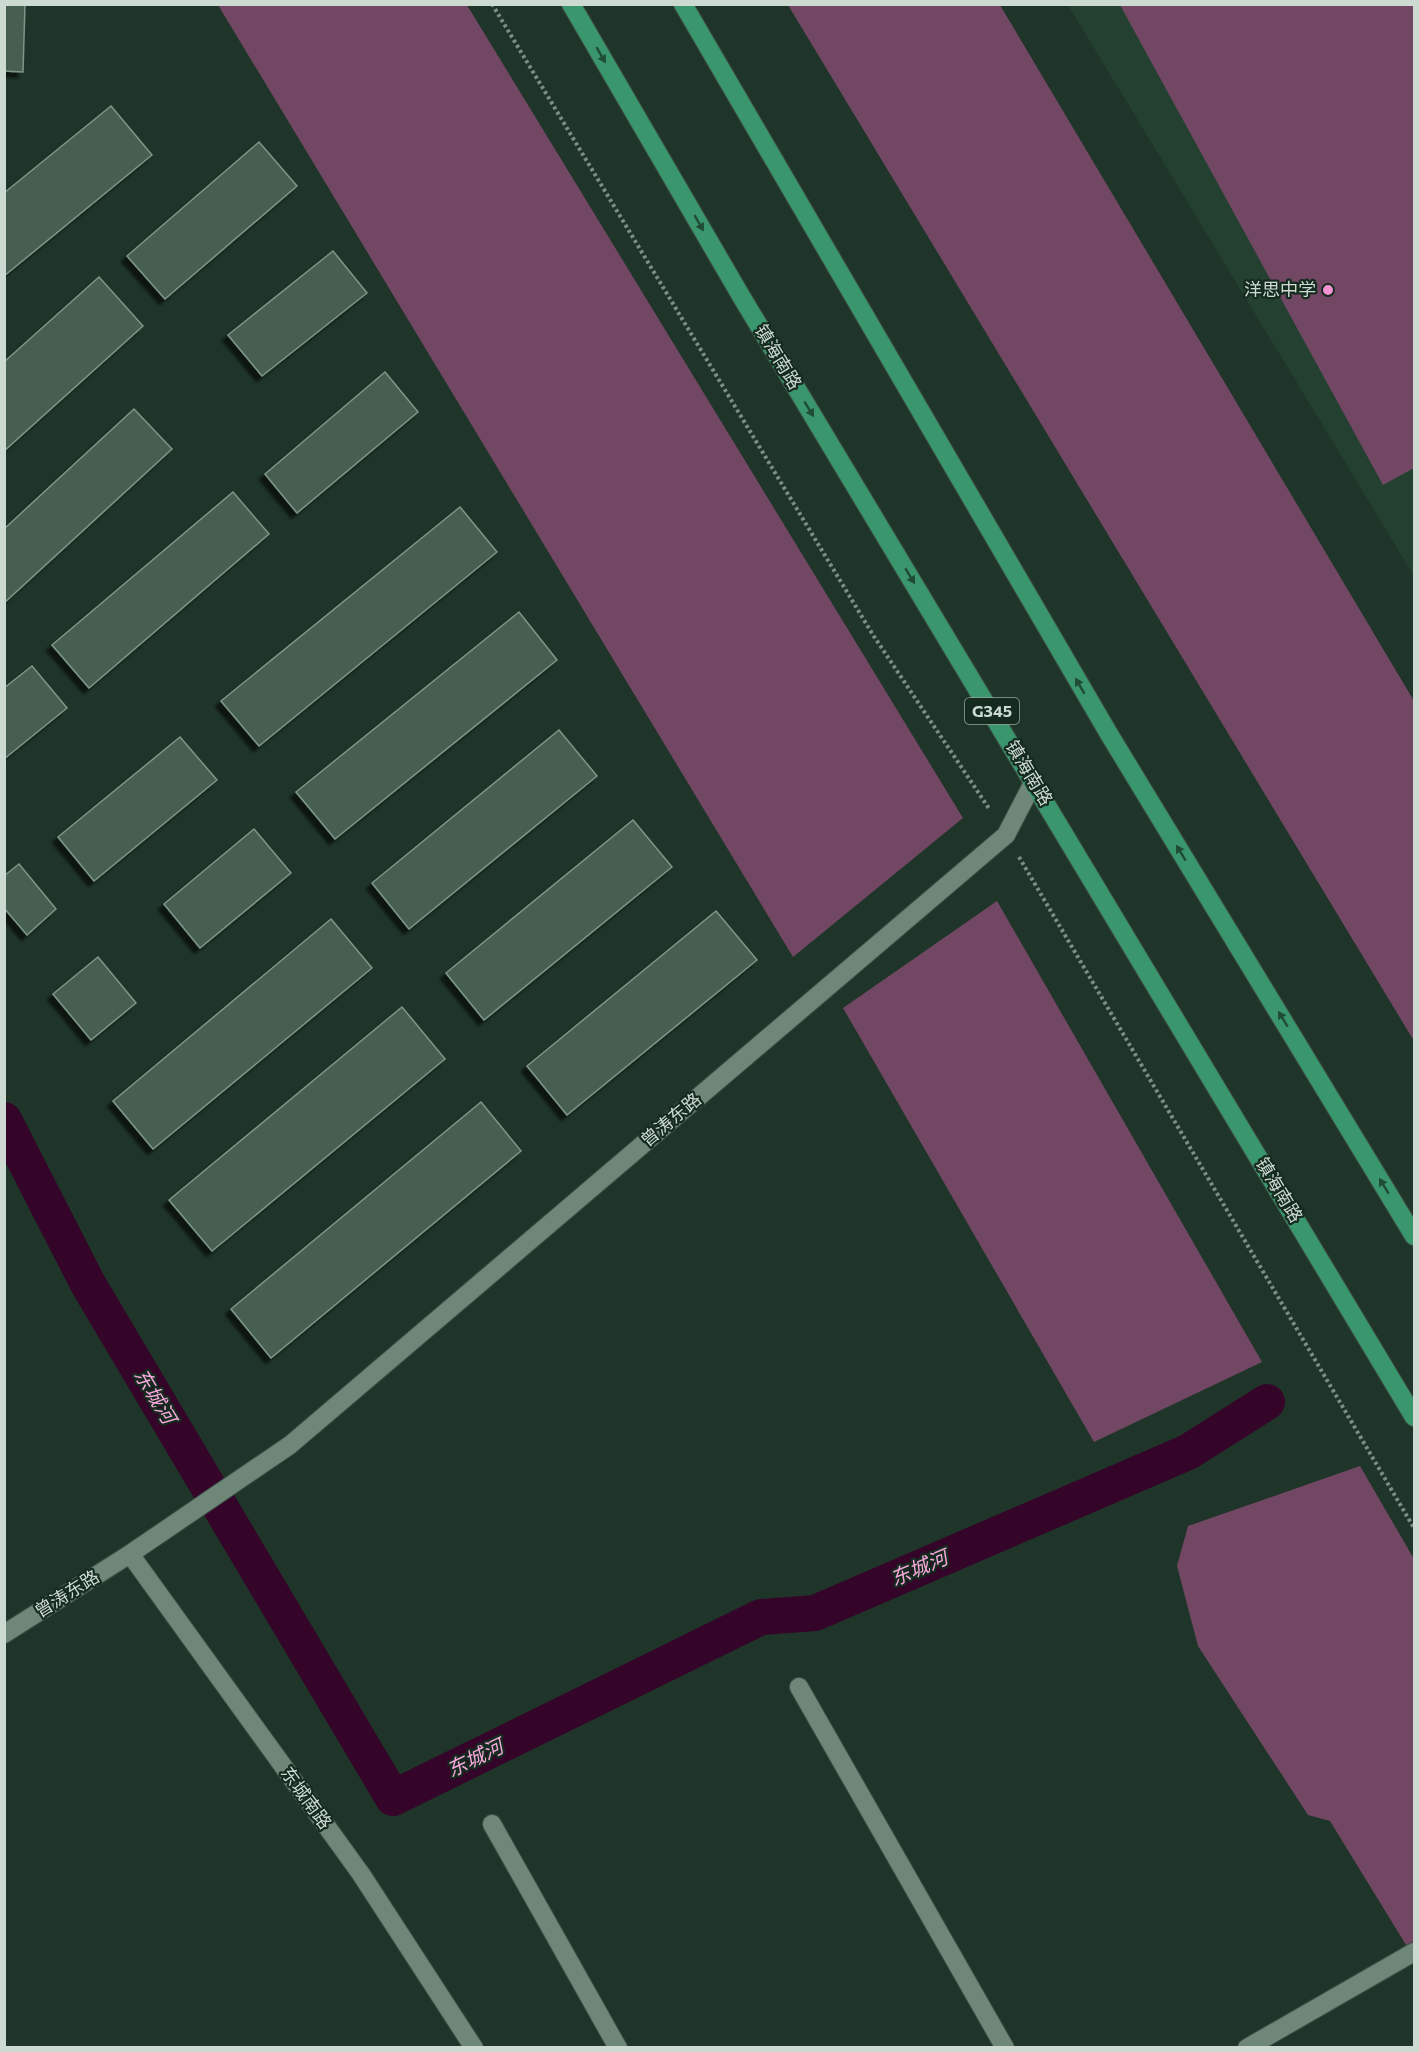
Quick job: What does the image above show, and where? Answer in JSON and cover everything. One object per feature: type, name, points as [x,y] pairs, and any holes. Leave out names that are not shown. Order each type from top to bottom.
[{"type":"highway","name":"镇海南路","points":[[571,4],[735,286],[1414,1417]]},
{"type":"highway","points":[[683,4],[1109,734],[1414,1236]]},
{"type":"street","name":"曾涛东路","points":[[4,1634],[130,1554],[290,1445],[1006,835],[1034,781]]},
{"type":"street","name":"东城南路","points":[[130,1554],[361,1874],[474,2048]]},
{"type":"street","points":[[799,1688],[1005,2048]]},
{"type":"street","points":[[492,1824],[618,2048]]},
{"type":"street","points":[[1247,2048],[1414,1952]]},
{"type":"path","points":[[492,4],[873,635],[1006,835],[1414,1528]]},
{"type":"shaded area","points":[[218,5],[467,5],[963,818],[793,957]]},
{"type":"shaded area","points":[[788,5],[1000,5],[1414,701],[1414,1041]]},
{"type":"shaded area","name":"洋思中学","points":[[1068,5],[1414,5],[1414,576]]},
{"type":"shaded area","name":"洋思中学","points":[[1120,5],[1414,5],[1414,468],[1383,485]]},
{"type":"shaded area","points":[[997,901],[1262,1362],[1094,1442],[843,1008]]},
{"type":"shaded area","points":[[1360,1466],[1414,1559],[1414,1958],[1330,1821],[1308,1815],[1198,1646],[1177,1566],[1188,1526]]},
{"type":"building","points":[[4,4],[25,4],[23,72],[4,71]]},
{"type":"building","points":[[111,106],[152,155],[4,276],[4,193]]},
{"type":"building","points":[[259,142],[297,186],[165,299],[127,256]]},
{"type":"building","points":[[333,251],[367,293],[262,376],[228,335]]},
{"type":"building","points":[[99,277],[143,326],[4,451],[4,362]]},
{"type":"building","points":[[385,372],[418,412],[297,513],[265,474]]},
{"type":"building","points":[[134,409],[172,449],[4,603],[4,529]]},
{"type":"building","points":[[233,492],[269,534],[89,688],[52,645]]},
{"type":"building","points":[[460,507],[497,552],[259,746],[221,701]]},
{"type":"building","points":[[519,612],[557,660],[335,839],[296,792]]},
{"type":"building","points":[[32,666],[67,708],[4,759],[4,688]]},
{"type":"building","points":[[559,730],[597,776],[409,929],[372,883]]},
{"type":"building","points":[[180,737],[217,780],[94,881],[58,837]]},
{"type":"building","points":[[633,820],[672,867],[484,1020],[446,973]]},
{"type":"building","points":[[254,829],[291,873],[200,948],[164,904]]},
{"type":"building","points":[[19,864],[56,909],[27,935],[4,908],[4,876]]},
{"type":"building","points":[[716,911],[757,960],[567,1115],[527,1066]]},
{"type":"building","points":[[331,919],[372,968],[153,1149],[113,1101]]},
{"type":"building","points":[[98,957],[136,1003],[91,1040],[53,994]]},
{"type":"building","points":[[402,1007],[445,1059],[212,1251],[169,1200]]},
{"type":"building","points":[[481,1102],[521,1151],[271,1358],[231,1309]]},
{"type":"waterway","name":"东城河","points":[[4,1120],[88,1284],[393,1798],[761,1617],[815,1613],[1188,1452],[1267,1402]]},
{"type":"place","name":"洋思中学","points":[[1328,290]]}]
